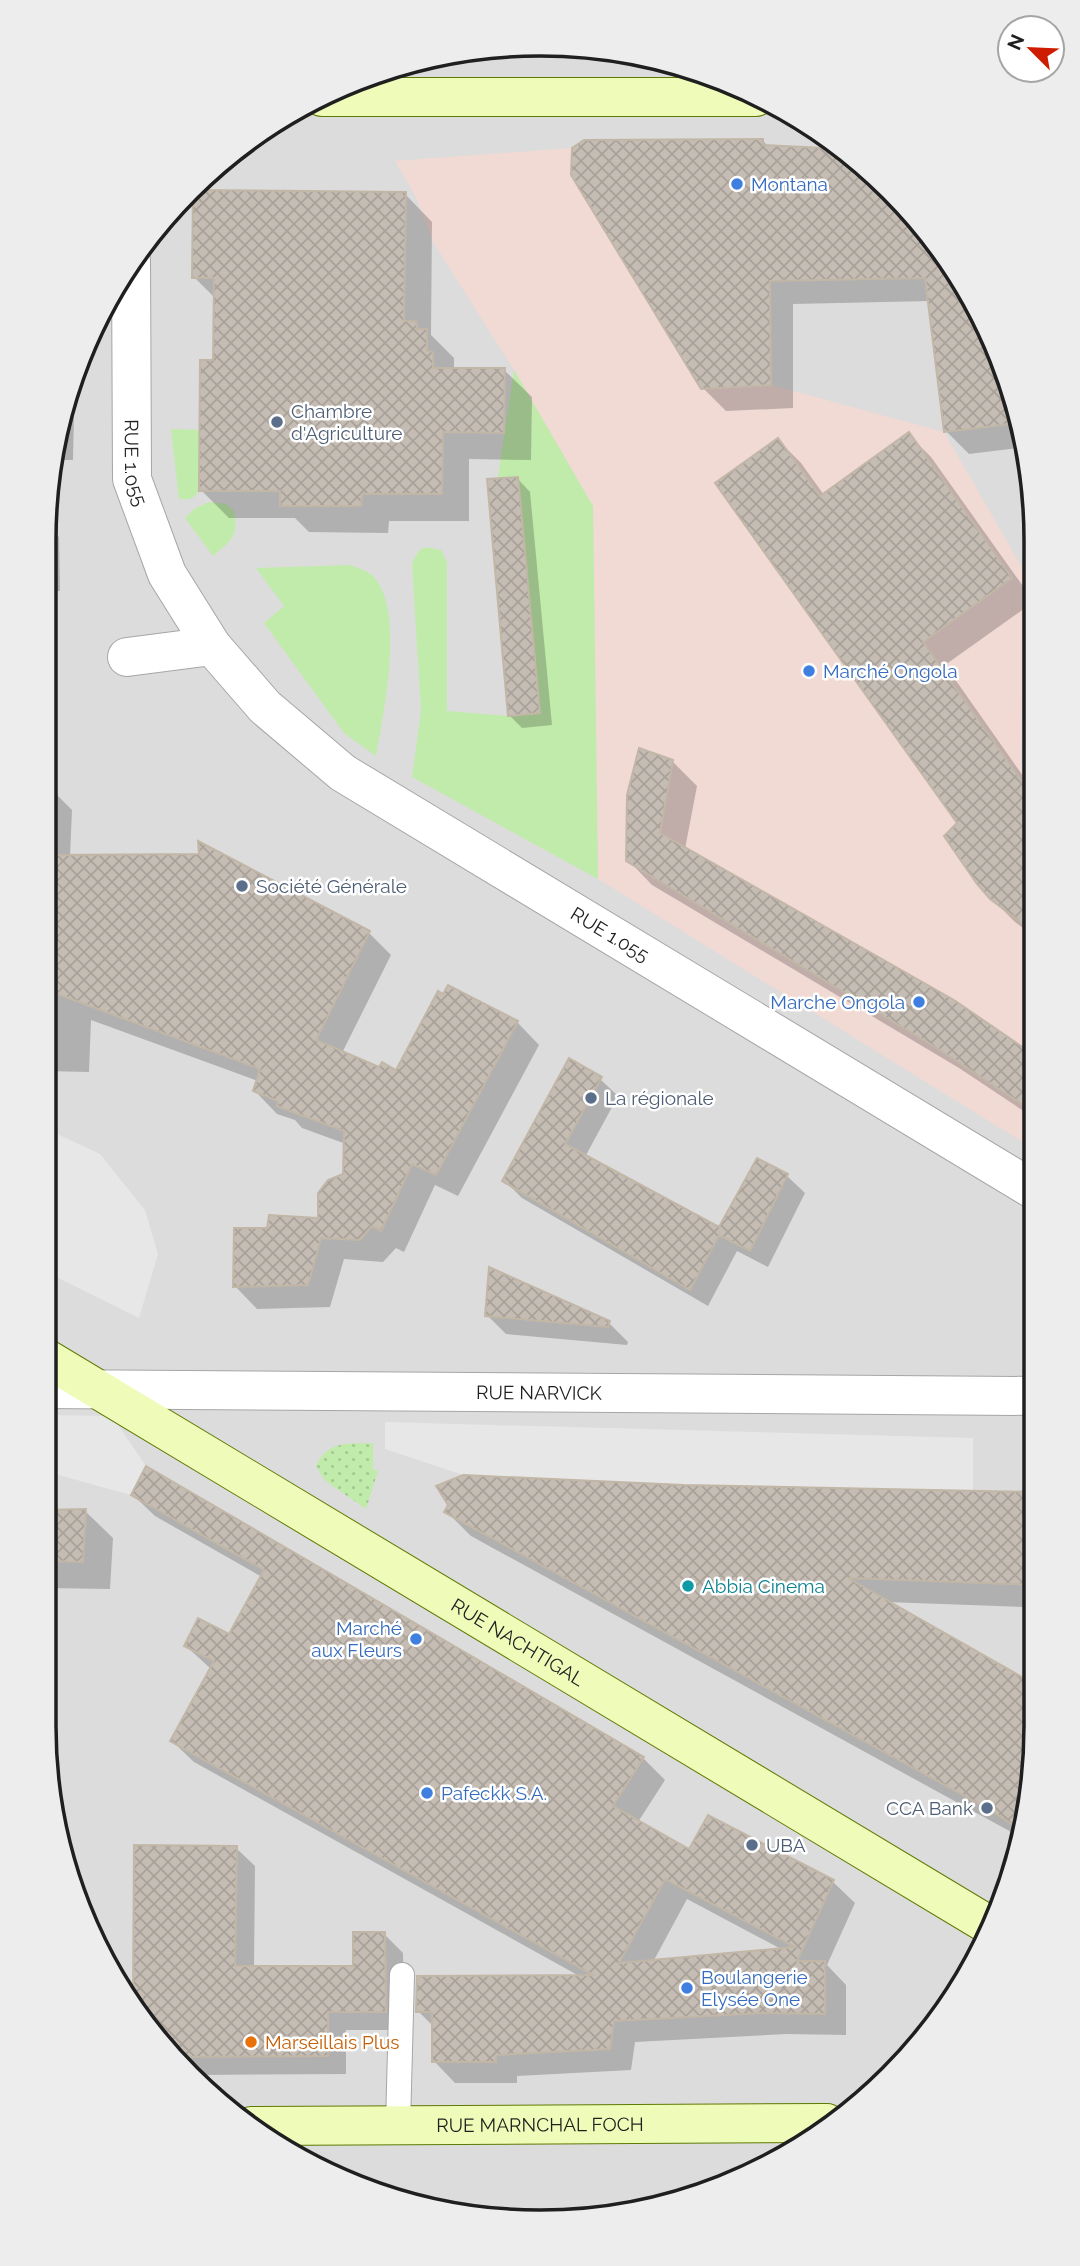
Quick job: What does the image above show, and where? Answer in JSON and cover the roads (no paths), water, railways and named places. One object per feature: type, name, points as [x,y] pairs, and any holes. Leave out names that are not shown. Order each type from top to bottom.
[{"type":"main road","points":[[346,97],[734,97]]},
{"type":"main road","name":"RUE NACHTIGAL","points":[[56,1364],[982,1921]]},
{"type":"main road","name":"RUE MARNCHAL FOCH","points":[[268,2126],[816,2123]]},
{"type":"street","name":"RUE 1.055","points":[[131,282],[132,478],[167,574],[212,646],[265,707],[343,773],[1024,1184]]},
{"type":"street","points":[[127,657],[212,646]]},
{"type":"street","name":"RUE NARVICK","points":[[56,1389],[1024,1396]]},
{"type":"lane","points":[[398,2125],[402,1975]]},
{"type":"place","name":"Montana","points":[[737,184]]},
{"type":"place","name":"Chambre d'Agriculture","points":[[277,422]]},
{"type":"place","name":"Marché Ongola","points":[[809,671]]},
{"type":"place","name":"Société Générale","points":[[242,886]]},
{"type":"place","name":"Marche Ongola","points":[[919,1002]]},
{"type":"place","name":"La régionale","points":[[591,1098]]},
{"type":"place","name":"Abbia Cinema","points":[[688,1586]]},
{"type":"place","name":"Marché aux Fleurs","points":[[416,1639]]},
{"type":"place","name":"Pafeckk S.A.","points":[[427,1793]]},
{"type":"place","name":"CCA Bank","points":[[987,1808]]},
{"type":"place","name":"UBA","points":[[752,1845]]},
{"type":"place","name":"Boulangerie Elysée One","points":[[687,1988]]},
{"type":"place","name":"Marseillais Plus","points":[[251,2042]]}]
